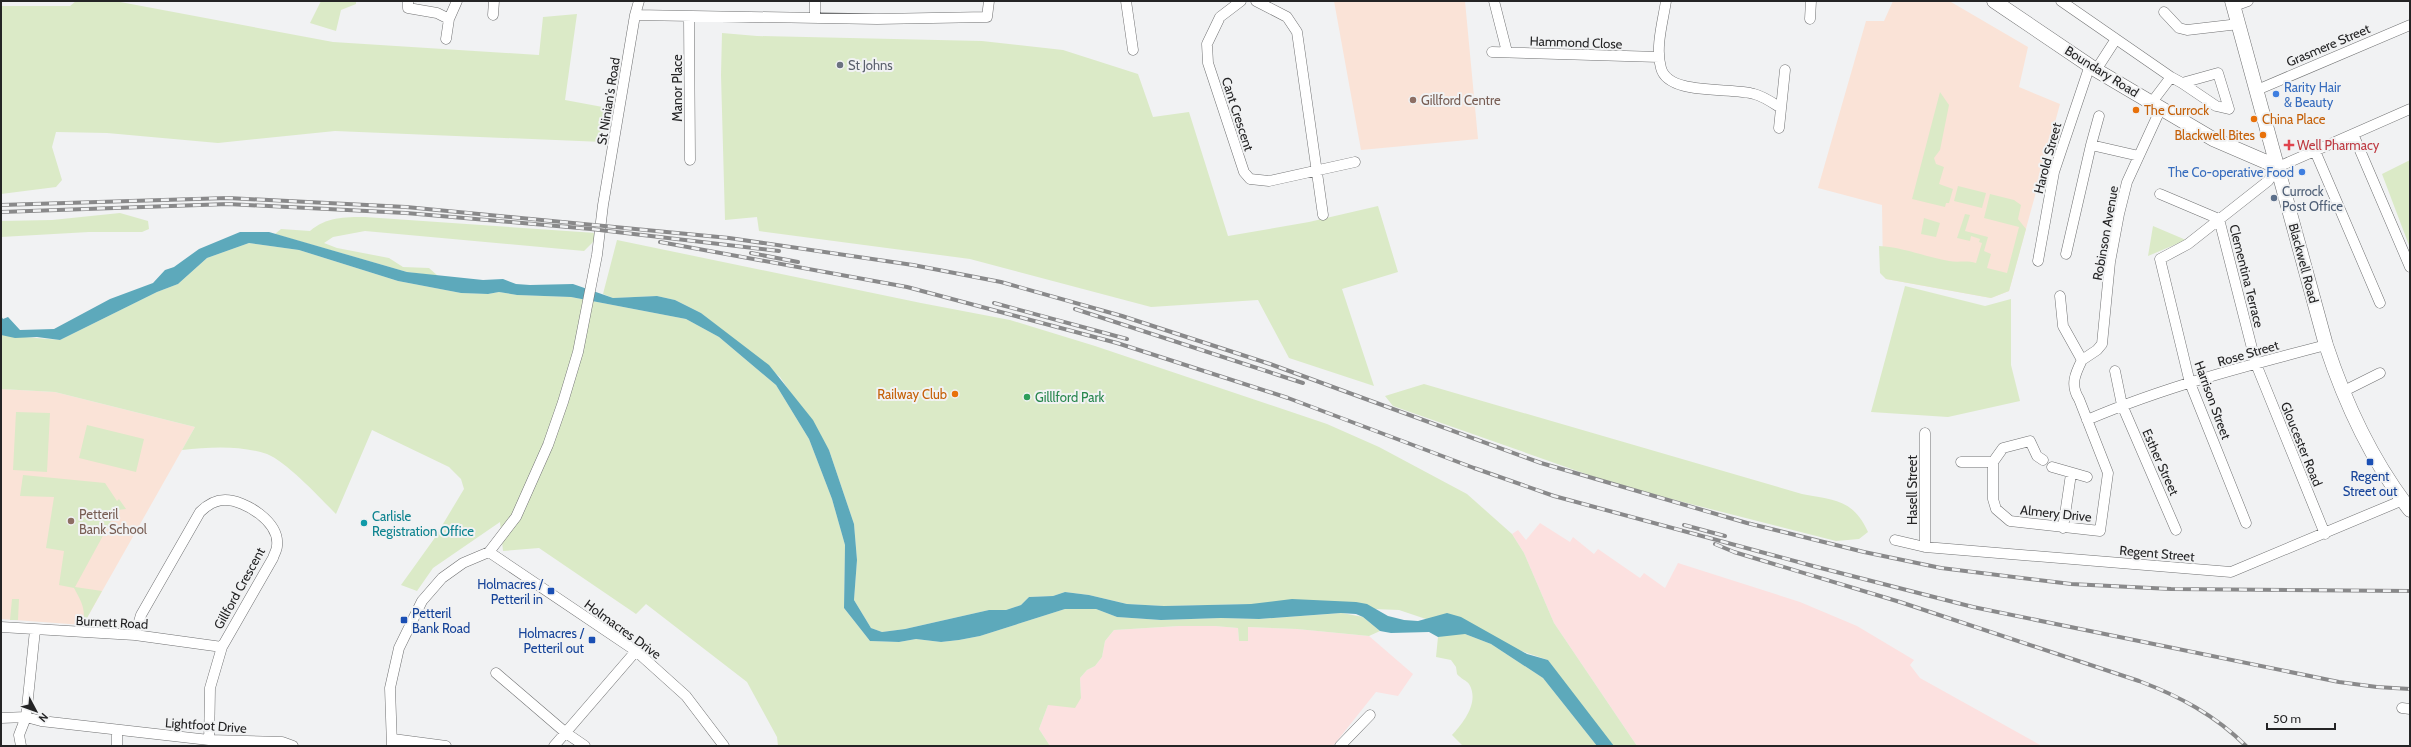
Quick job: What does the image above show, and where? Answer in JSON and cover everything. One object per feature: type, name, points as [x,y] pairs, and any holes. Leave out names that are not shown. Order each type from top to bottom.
[{"type":"street","points":[[408,1],[408,8],[437,13],[449,19]]},
{"type":"street","points":[[446,39],[449,19],[457,1]]},
{"type":"street","points":[[493,15],[494,1]]},
{"type":"street","name":"St Ninian's Road","points":[[489,552],[516,517],[548,445],[578,352],[598,255],[603,205],[635,15],[639,1]]},
{"type":"street","points":[[815,1],[816,18]]},
{"type":"street","points":[[635,15],[816,18],[987,17],[989,1]]},
{"type":"street","points":[[1126,1],[1132,50]]},
{"type":"street","name":"Cant Crescent","points":[[1241,1],[1220,17],[1207,44],[1208,64],[1244,172],[1250,179],[1269,181],[1317,172],[1356,162]]},
{"type":"street","points":[[1256,1],[1287,17],[1297,32],[1323,215]]},
{"type":"street","points":[[1494,1],[1507,52]]},
{"type":"street","points":[[1666,1],[1659,57],[1661,70],[1676,85],[1754,94],[1781,108]]},
{"type":"street","points":[[1810,19],[1811,1]]},
{"type":"street","name":"Boundary Road","points":[[1994,1],[2093,67],[2213,139],[2278,167]]},
{"type":"street","points":[[2062,1],[2171,77],[2216,106],[2229,109],[2218,73],[2182,83]]},
{"type":"street","points":[[2233,4],[2248,1]]},
{"type":"street","name":"Blackwell Road","points":[[2233,4],[2326,345],[2342,392],[2370,447],[2406,505]]},
{"type":"street","points":[[2164,12],[2179,28],[2187,30],[2238,24]]},
{"type":"street","name":"Manor Place","points":[[689,17],[690,160]]},
{"type":"street","name":"Grasmere Street","points":[[2257,90],[2410,25]]},
{"type":"street","name":"Harold Street","points":[[2038,261],[2054,172],[2093,67],[2116,39]]},
{"type":"street","name":"Hammond Close","points":[[1492,52],[1659,57]]},
{"type":"street","points":[[1779,128],[1785,70]]},
{"type":"street","name":"Robinson Avenue","points":[[2082,360],[2097,350],[2104,336],[2110,262],[2127,182],[2139,156],[2156,105],[2171,77]]},
{"type":"street","points":[[2160,194],[2219,219],[2268,181],[2278,167],[2410,108]]},
{"type":"street","points":[[2066,254],[2090,145],[2099,116]]},
{"type":"street","points":[[2353,134],[2410,267]]},
{"type":"street","points":[[2090,145],[2139,156]]},
{"type":"street","points":[[2315,151],[2380,303]]},
{"type":"street","name":"Harrison Street","points":[[2219,219],[2188,244],[2160,259],[2190,383],[2246,523]]},
{"type":"street","name":"Clementina Terrace","points":[[2219,219],[2256,364]]},
{"type":"street","points":[[2060,296],[2063,326],[2082,360]]},
{"type":"street","name":"Rose Street","points":[[2087,420],[2122,405],[2190,383],[2326,345]]},
{"type":"street","name":"Almery Drive","points":[[1993,462],[1993,499],[2002,515],[2010,521],[2100,531],[2108,472],[2074,390],[2075,375],[2082,360]]},
{"type":"street","name":"Gloucester Road","points":[[2256,364],[2325,534]]},
{"type":"street","name":"Esther Street","points":[[2115,371],[2122,405],[2176,530]]},
{"type":"street","points":[[2342,392],[2380,373]]},
{"type":"street","name":"Hasell Street","points":[[1925,433],[1925,547]]},
{"type":"street","points":[[1961,462],[1993,462],[2003,448],[2030,441],[2037,456],[2043,460]]},
{"type":"street","points":[[2052,467],[2071,474],[2087,477]]},
{"type":"street","points":[[2063,528],[2071,474]]},
{"type":"street","name":"Gillford Crescent","points":[[135,635],[141,615],[200,512],[214,502],[232,501],[265,519],[272,526],[277,546],[273,558],[222,647],[210,688],[209,743]]},
{"type":"street","name":"Regent Street","points":[[1895,540],[1925,547],[2231,572],[2325,534],[2406,505]]},
{"type":"street","points":[[446,746],[393,743],[390,688],[399,648],[422,601],[442,578],[463,563],[489,552]]},
{"type":"street","name":"Holmacres Drive","points":[[489,552],[636,651],[686,696],[724,746]]},
{"type":"street","name":"Burnett Road","points":[[1,627],[135,635],[222,647]]},
{"type":"street","points":[[21,746],[19,735],[26,717],[35,630]]},
{"type":"street","points":[[554,746],[636,651]]},
{"type":"street","points":[[496,673],[566,733],[585,746]]},
{"type":"street","points":[[1340,746],[1370,715]]},
{"type":"street","name":"Lightfoot Drive","points":[[1,718],[26,717],[41,721],[209,743],[282,742],[293,746]]},
{"type":"street","points":[[117,730],[117,746]]},
{"type":"shaded area","name":"Gillford Centre","points":[[1334,1],[1465,1],[1478,139],[1361,150]]},
{"type":"shaded area","points":[[1893,1],[1951,2],[2028,47],[2019,87],[2060,104],[2009,291],[1991,298],[1886,279],[1883,273],[1882,205],[1818,188],[1866,21],[1884,21]]},
{"type":"shaded area","name":"Petteril Bank School","points":[[1,389],[55,392],[195,427],[83,625],[1,619]]},
{"type":"shaded area","points":[[1540,523],[1570,542],[1573,537],[1594,554],[1598,549],[1640,578],[1644,573],[1665,588],[1678,563],[1800,602],[1857,626],[1914,660],[1910,665],[1920,678],[2042,746],[1637,746],[1554,623],[1524,553],[1512,534],[1518,530],[1526,540]]},
{"type":"shaded area","points":[[1180,626],[1215,626],[1238,628],[1239,641],[1248,641],[1247,627],[1297,629],[1369,636],[1413,674],[1398,696],[1376,692],[1333,746],[1050,746],[1039,729],[1048,705],[1081,698],[1080,678],[1087,670],[1095,666],[1102,657],[1105,641],[1114,630]]},
{"type":"green space","points":[[76,1],[115,1],[333,42],[539,55],[543,17],[577,14],[565,100],[608,108],[603,142],[335,131],[218,143],[107,133],[56,132],[52,147],[62,180],[56,187],[1,194],[1,6],[70,6]]},
{"type":"green space","points":[[321,1],[356,1],[356,4],[341,10],[336,31],[310,23]]},
{"type":"green space","points":[[722,33],[757,36],[982,41],[1063,50],[1138,74],[1153,117],[1189,112],[1228,236],[1309,222],[1378,206],[1398,272],[1342,289],[1374,386],[1289,358],[1258,300],[1151,307],[970,259],[759,231],[757,217],[725,220],[721,75]]},
{"type":"green space","points":[[1940,92],[1949,105],[1940,150],[1934,158],[1936,164],[1944,167],[1939,184],[1953,189],[1949,203],[1946,203],[1945,207],[1912,199]]},
{"type":"green space","points":[[2410,160],[2410,248],[2382,174]]},
{"type":"green space","points":[[1958,186],[1986,193],[1982,208],[1954,201]]},
{"type":"green space","points":[[1990,194],[2014,200],[2021,205],[2018,219],[2026,229],[2009,291],[1991,298],[1886,279],[1880,273],[1879,246],[1897,248],[1949,261],[1976,263],[1982,243],[1979,242],[1980,239],[1971,236],[1970,241],[1957,238],[1965,214],[1970,215],[1965,231],[1988,237],[1984,251],[1991,254],[1987,268],[2007,273],[2019,227],[1984,218]]},
{"type":"green space","points":[[120,213],[148,221],[149,229],[142,232],[89,232],[1,237],[1,221],[52,220]]},
{"type":"green space","points":[[365,217],[596,233],[595,240],[584,251],[365,231],[333,237],[324,243],[337,248],[389,258],[403,267],[429,268],[438,276],[407,272],[275,234],[281,229],[310,231],[316,226],[329,220]]},
{"type":"green space","points":[[1924,218],[1940,223],[1936,237],[1921,234]]},
{"type":"green space","points":[[2153,226],[2186,240],[2148,256]]},
{"type":"green space","points":[[617,240],[1010,320],[1095,346],[1327,424],[1379,447],[1467,494],[1512,534],[1524,553],[1554,623],[1637,746],[1610,746],[1548,660],[1399,610],[1251,604],[1164,606],[1127,604],[1089,595],[1065,592],[1053,596],[1029,597],[1021,605],[1006,610],[989,610],[905,629],[882,632],[871,628],[854,600],[857,560],[854,524],[829,450],[780,377],[701,313],[675,300],[657,296],[613,298],[603,294]]},
{"type":"green space","points":[[249,243],[299,250],[398,281],[461,293],[488,294],[499,292],[517,295],[571,297],[686,319],[719,337],[776,385],[809,439],[832,499],[845,545],[844,608],[870,641],[899,642],[916,639],[941,642],[959,640],[980,636],[1065,609],[1096,609],[1117,617],[1161,620],[1221,618],[1259,619],[1342,613],[1363,617],[1380,631],[1369,636],[1297,629],[1248,627],[1248,641],[1239,641],[1238,628],[1215,626],[1179,626],[1114,630],[1105,641],[1102,657],[1095,666],[1087,670],[1080,678],[1081,698],[1075,708],[1048,705],[1039,729],[1050,746],[778,746],[777,737],[747,682],[646,604],[636,614],[539,548],[503,551],[500,522],[433,568],[417,591],[401,585],[434,539],[464,489],[461,479],[449,467],[372,430],[336,514],[284,464],[267,454],[235,448],[182,450],[195,427],[55,392],[1,389],[1,335],[60,340],[157,292],[178,284],[207,258]]},
{"type":"green space","points":[[1905,286],[1985,306],[2011,299],[2011,365],[2020,401],[1948,417],[1871,412]]},
{"type":"green space","points":[[1424,384],[1802,494],[1833,500],[1849,507],[1856,513],[1868,532],[1859,539],[1836,541],[1620,486],[1393,406],[1385,396]]},
{"type":"green space","points":[[16,412],[50,413],[47,472],[13,470]]},
{"type":"green space","points":[[87,425],[144,439],[136,472],[79,458]]},
{"type":"green space","points":[[23,475],[105,483],[117,501],[119,499],[126,509],[117,510],[75,587],[102,591],[83,625],[83,609],[81,601],[74,588],[59,585],[64,551],[46,548],[54,497],[20,496]]},
{"type":"green space","points":[[12,599],[19,599],[18,620],[10,620]]},
{"type":"green space","points":[[1450,634],[1465,634],[1491,644],[1543,678],[1597,746],[1463,746],[1452,735],[1469,712],[1473,698],[1472,691],[1469,684],[1457,674],[1456,667],[1451,660],[1436,657],[1438,637]]},
{"type":"water","points":[[240,232],[269,232],[407,272],[483,280],[503,279],[516,284],[573,284],[613,298],[657,296],[675,300],[701,313],[769,365],[813,420],[829,450],[854,524],[857,560],[854,600],[871,628],[882,632],[905,629],[989,610],[1006,610],[1021,605],[1029,597],[1053,596],[1065,592],[1089,595],[1127,604],[1164,606],[1251,604],[1292,599],[1356,602],[1367,604],[1388,616],[1404,620],[1418,621],[1447,613],[1461,617],[1527,654],[1548,660],[1614,746],[1597,746],[1543,678],[1491,644],[1465,634],[1438,637],[1429,632],[1391,633],[1380,631],[1363,617],[1356,614],[1341,613],[1259,619],[1221,618],[1161,620],[1117,617],[1096,609],[1065,609],[980,636],[959,640],[941,642],[916,639],[899,642],[870,641],[844,608],[845,545],[832,499],[809,439],[776,385],[719,337],[686,319],[571,297],[517,295],[499,292],[488,294],[461,293],[398,281],[299,250],[249,243],[207,258],[178,284],[157,292],[60,340],[37,337],[15,338],[1,335],[1,316],[3,319],[8,317],[20,330],[54,329],[110,299],[153,283],[165,270],[174,267],[199,249]]},
{"type":"railway","points":[[1,205],[228,198],[406,207],[729,238],[913,265],[1001,282],[1122,316],[1270,364],[1541,463],[1747,523],[1864,552],[1941,568],[2071,584],[2171,589],[2410,591]]},
{"type":"railway","points":[[1,212],[228,204],[406,213],[591,229],[779,251]]},
{"type":"railway","points":[[660,242],[907,287],[1117,343],[1288,398],[1474,468],[1554,496],[1813,566],[1973,607],[2339,682],[2377,687],[2410,689]]},
{"type":"railway","points":[[751,253],[798,262]]},
{"type":"railway","points":[[994,303],[1127,339]]},
{"type":"railway","points":[[1075,309],[1303,383]]},
{"type":"railway","points":[[1684,525],[1725,536]]},
{"type":"railway","points":[[1715,544],[1734,552],[1900,602],[2139,681],[2168,693],[2196,708],[2222,725],[2246,746]]},
{"type":"place","name":"St Johns","points":[[840,65]]},
{"type":"place","name":"Rarity Hair & Beauty","points":[[2276,94]]},
{"type":"place","name":"Gillford Centre","points":[[1413,100]]},
{"type":"place","name":"The Currock","points":[[2136,110]]},
{"type":"place","name":"China Place","points":[[2254,119]]},
{"type":"place","name":"Blackwell Bites","points":[[2263,135]]},
{"type":"place","name":"Well Pharmacy","points":[[2289,145]]},
{"type":"place","name":"The Co-operative Food","points":[[2302,172]]},
{"type":"place","name":"Currock Post Office","points":[[2274,198]]},
{"type":"place","name":"Railway Club","points":[[955,394]]},
{"type":"place","name":"Gilllford Park","points":[[1027,397]]},
{"type":"place","name":"Regent Street out","points":[[2370,462]]},
{"type":"place","name":"Petteril Bank School","points":[[71,521]]},
{"type":"place","name":"Carlisle Registration Office","points":[[364,523]]},
{"type":"place","name":"Holmacres / Petteril in","points":[[551,591]]},
{"type":"place","name":"Petteril Bank Road","points":[[404,620]]},
{"type":"place","name":"Holmacres / Petteril out","points":[[592,640]]}]
